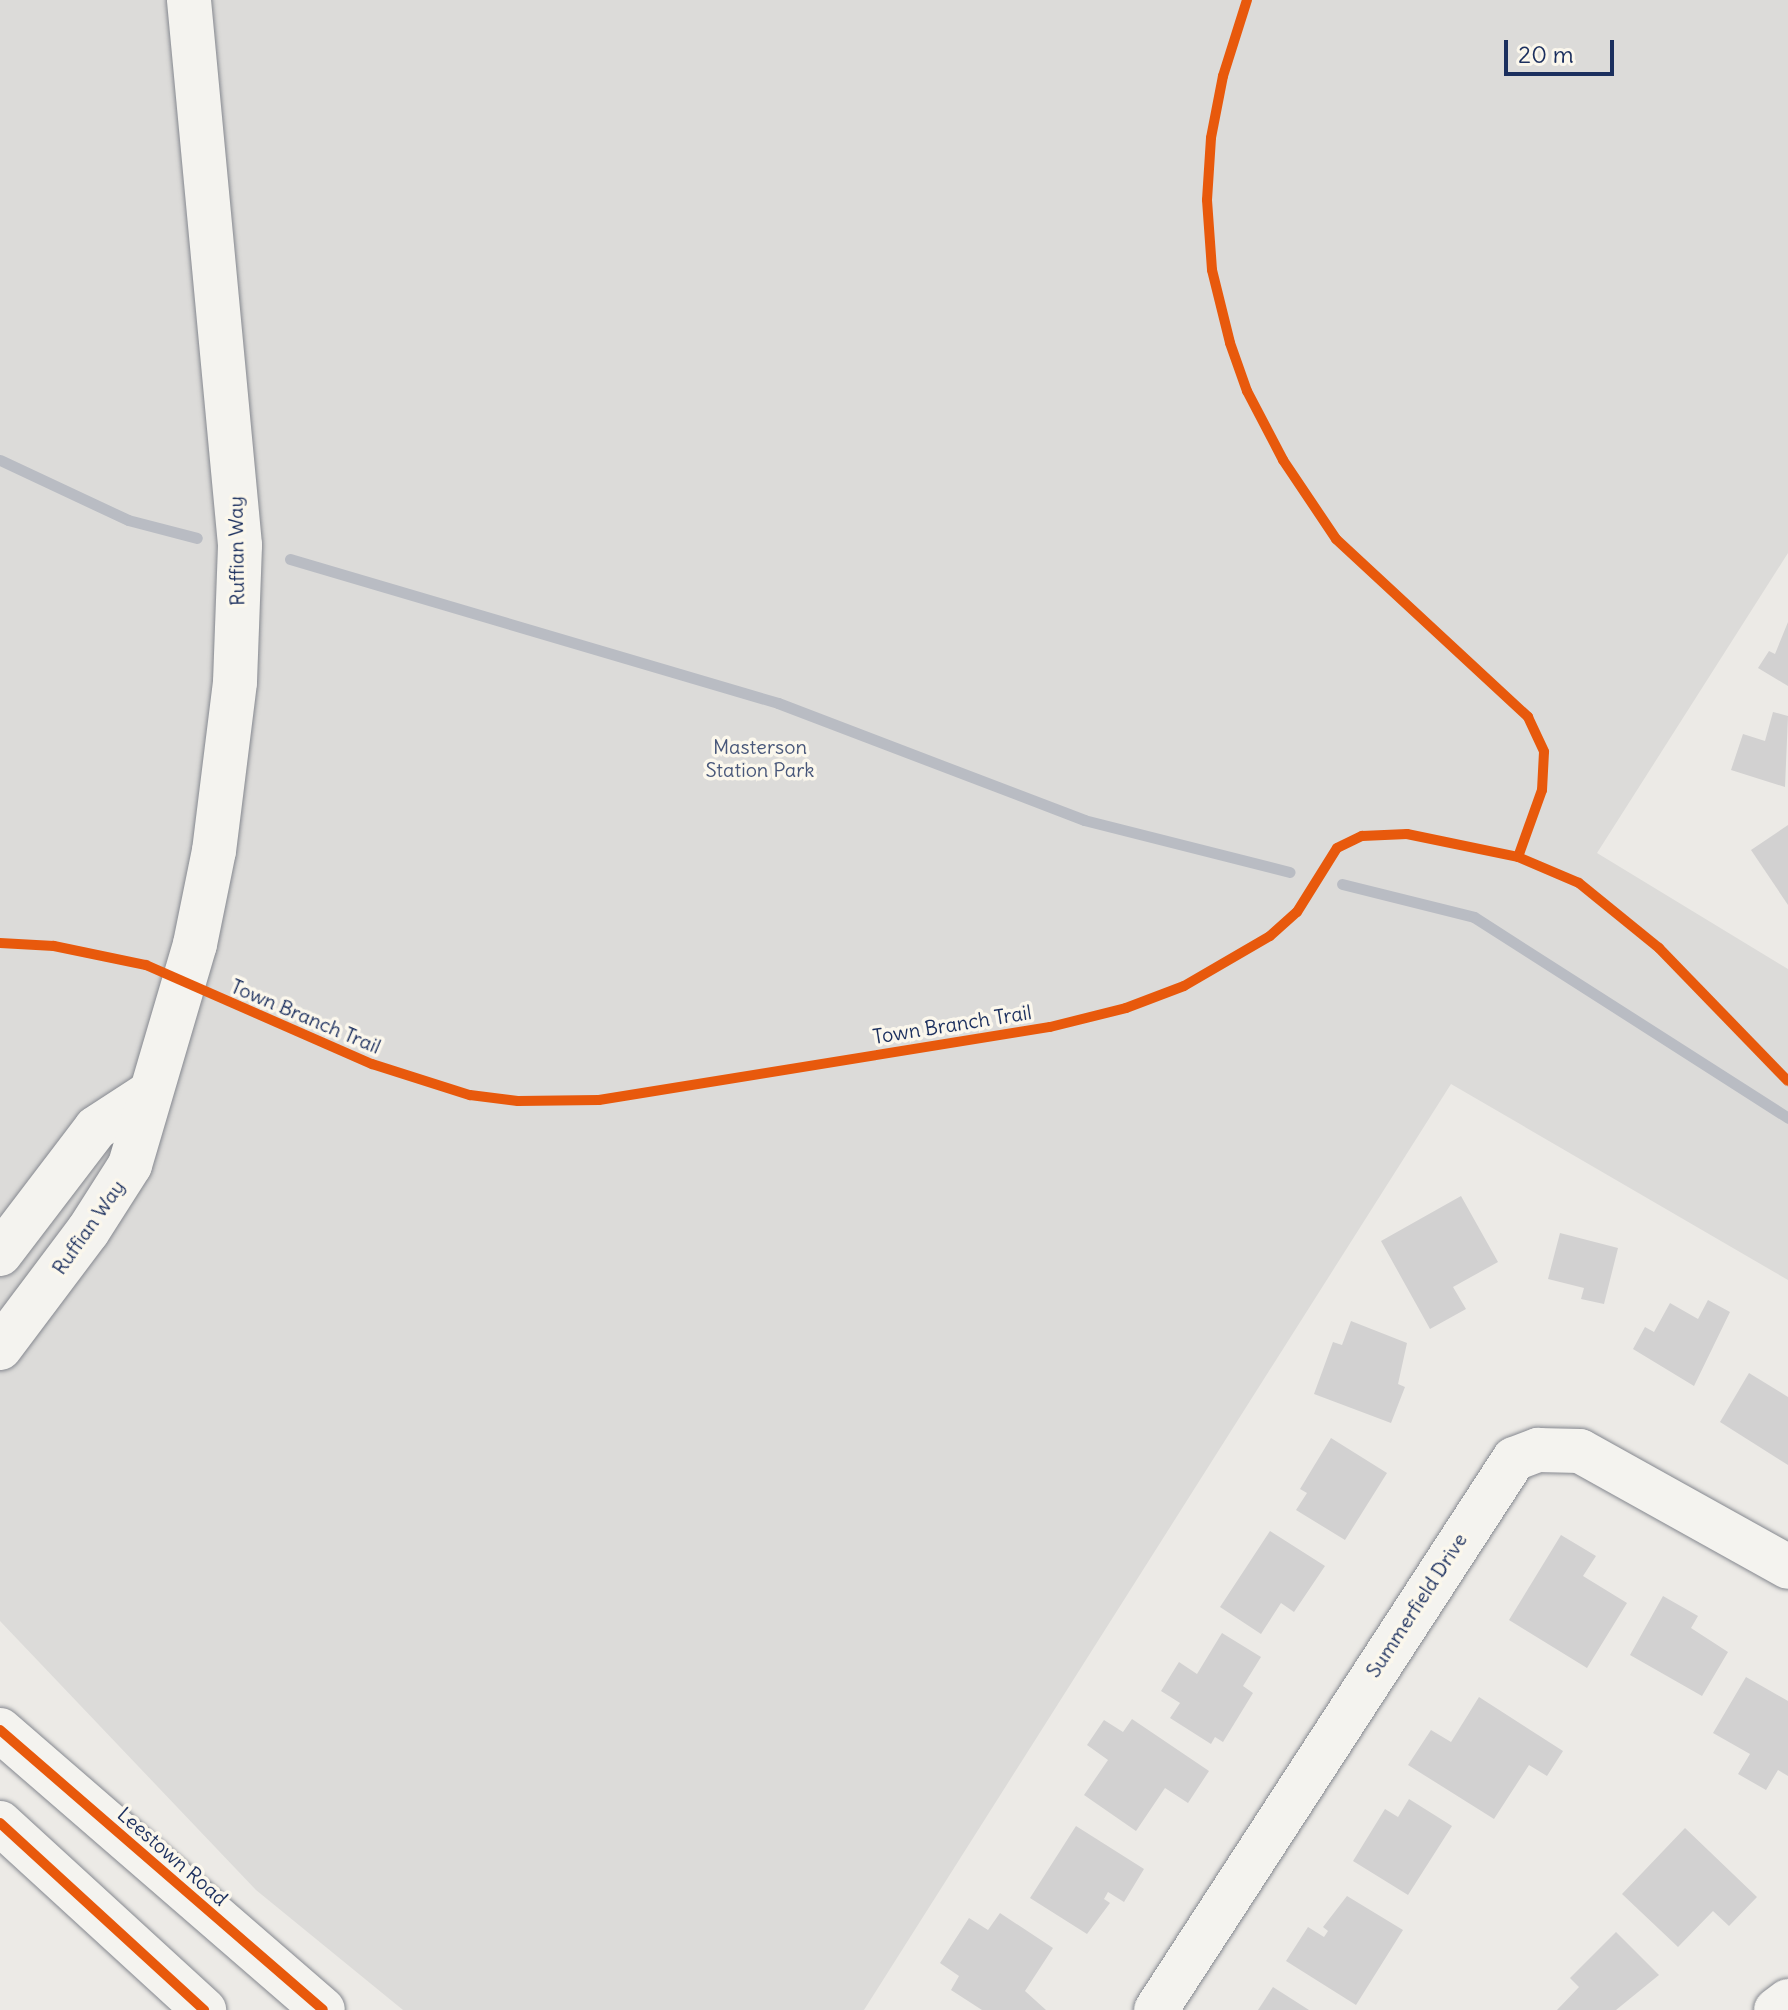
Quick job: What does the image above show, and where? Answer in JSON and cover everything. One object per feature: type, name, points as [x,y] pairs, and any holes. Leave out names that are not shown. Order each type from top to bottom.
[{"type":"street","name":"Ruffian Way","points":[[0,1348],[88,1231],[130,1165],[148,1094],[170,1039],[214,851],[235,682],[240,545],[189,0]]},
{"type":"street","points":[[0,1254],[96,1128],[148,1094]]},
{"type":"street","name":"Summerfield Drive","points":[[1156,2010],[1514,1459],[1538,1450],[1580,1451],[1788,1567]]},
{"type":"street","name":"Leestown Road","points":[[0,1730],[323,2010]]},
{"type":"street","points":[[0,1823],[204,2010]]},
{"type":"street","points":[[1776,2010],[1788,2001]]},
{"type":"green space","name":"Masterson Station Park","points":[[0,0],[1788,0],[1788,553],[1597,853],[1788,969],[1788,1280],[1451,1084],[864,2010],[403,2010],[256,1890],[0,1621]]},
{"type":"building","points":[[1788,622],[1788,686],[1758,668],[1769,651],[1775,654]]},
{"type":"building","points":[[1773,712],[1788,716],[1785,787],[1731,770],[1743,734],[1765,741]]},
{"type":"building","points":[[1788,825],[1788,905],[1751,850]]},
{"type":"building","points":[[1461,1196],[1498,1262],[1453,1287],[1466,1309],[1430,1329],[1381,1241]]},
{"type":"building","points":[[1560,1233],[1618,1248],[1604,1304],[1581,1299],[1584,1288],[1548,1279]]},
{"type":"building","points":[[1708,1300],[1730,1312],[1694,1386],[1633,1349],[1645,1327],[1654,1332],[1670,1303],[1698,1319]]},
{"type":"building","points":[[1351,1321],[1407,1343],[1398,1384],[1405,1387],[1391,1423],[1314,1394],[1333,1342],[1342,1345]]},
{"type":"building","points":[[1749,1373],[1788,1397],[1788,1465],[1720,1422]]},
{"type":"building","points":[[1331,1438],[1387,1473],[1345,1540],[1296,1510],[1307,1493],[1300,1489]]},
{"type":"building","points":[[1270,1531],[1325,1566],[1294,1612],[1281,1603],[1261,1634],[1220,1607]]},
{"type":"building","points":[[1561,1535],[1596,1556],[1583,1576],[1627,1603],[1587,1668],[1509,1620]]},
{"type":"building","points":[[1663,1596],[1698,1616],[1691,1628],[1728,1652],[1702,1696],[1630,1655]]},
{"type":"building","points":[[1222,1633],[1261,1657],[1243,1686],[1253,1693],[1223,1742],[1215,1737],[1211,1744],[1170,1718],[1180,1703],[1161,1691],[1179,1662],[1197,1674]]},
{"type":"building","points":[[1746,1677],[1788,1701],[1788,1776],[1778,1770],[1766,1790],[1738,1774],[1750,1754],[1713,1733]]},
{"type":"building","points":[[1479,1697],[1563,1751],[1547,1776],[1529,1765],[1494,1819],[1408,1765],[1431,1730],[1451,1742]]},
{"type":"building","points":[[1132,1719],[1209,1771],[1188,1803],[1165,1788],[1136,1831],[1084,1795],[1108,1760],[1087,1745],[1104,1720],[1123,1732]]},
{"type":"building","points":[[1409,1799],[1452,1826],[1408,1895],[1353,1861],[1385,1809],[1398,1817]]},
{"type":"building","points":[[1076,1826],[1144,1869],[1124,1902],[1108,1892],[1104,1899],[1110,1903],[1087,1934],[1030,1898]]},
{"type":"building","points":[[1685,1828],[1757,1897],[1729,1926],[1713,1911],[1678,1947],[1622,1894]]},
{"type":"building","points":[[1347,1896],[1403,1930],[1356,2005],[1286,1961],[1308,1927],[1324,1937],[1328,1931],[1323,1927]]},
{"type":"building","points":[[1000,1913],[1053,1948],[1025,1991],[1046,2010],[982,2010],[951,1990],[959,1976],[940,1963],[969,1918],[988,1930]]},
{"type":"building","points":[[1616,1932],[1659,1975],[1616,2010],[1557,2010],[1579,1987],[1570,1978]]},
{"type":"building","points":[[1273,1987],[1309,2010],[1258,2010]]},
{"type":"waterway","points":[[0,460],[128,520],[197,538]]},
{"type":"waterway","points":[[290,559],[778,703],[1084,820],[1290,872]]},
{"type":"waterway","points":[[1342,884],[1474,917],[1788,1118]]},
{"type":"cycle path","points":[[1247,0],[1223,76],[1211,138],[1207,200],[1212,270],[1230,343],[1247,391],[1283,460],[1336,539],[1528,717],[1544,752],[1542,790],[1518,857]]},
{"type":"cycle path","name":"Town Branch Trail","points":[[0,943],[54,946],[146,965],[372,1064],[470,1095],[518,1101],[599,1100],[1050,1027],[1126,1008],[1184,986],[1270,936],[1297,912],[1337,848],[1362,836],[1407,834],[1518,857],[1579,883],[1659,948],[1788,1081]]},
{"type":"cycle path","points":[[0,1730],[323,2010]]},
{"type":"cycle path","points":[[0,1823],[204,2010]]}]
